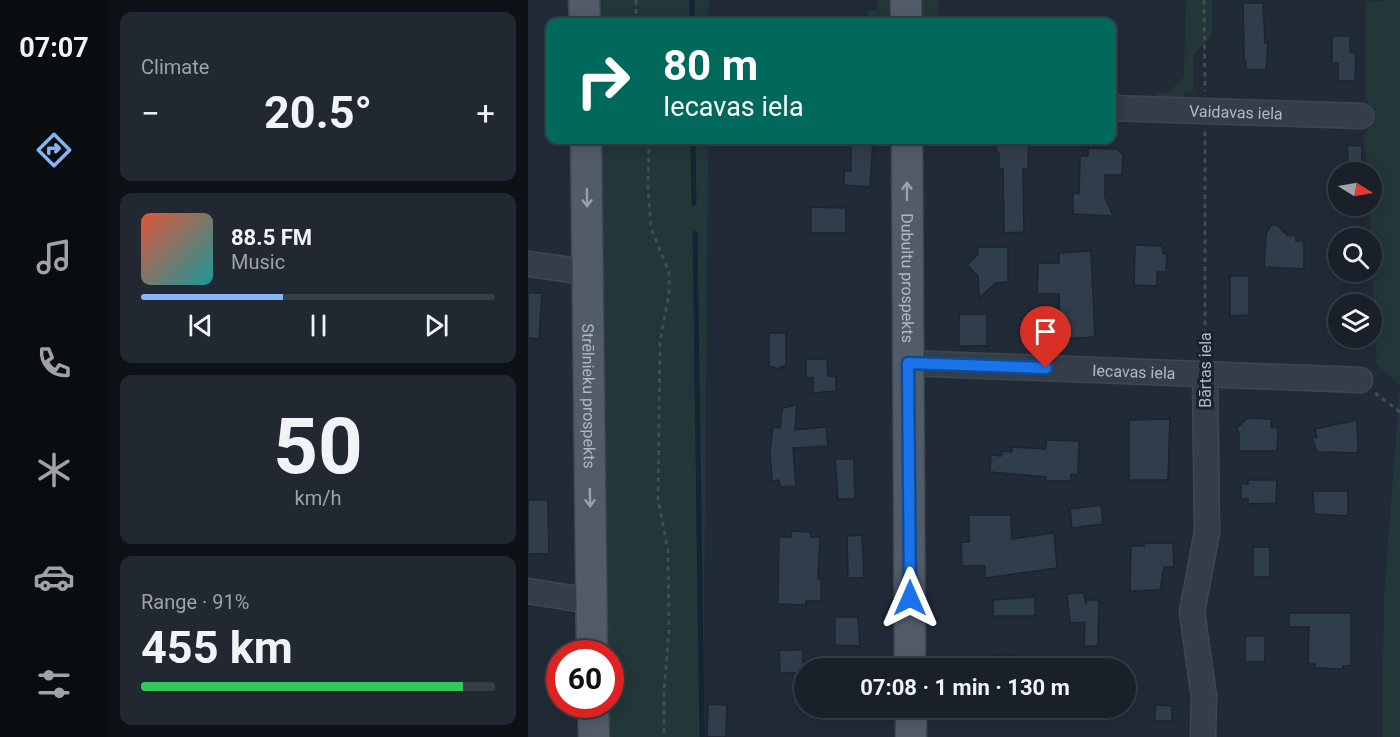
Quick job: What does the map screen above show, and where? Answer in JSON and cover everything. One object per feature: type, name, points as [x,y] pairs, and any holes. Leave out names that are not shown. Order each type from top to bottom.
[{"type":"main road","points":[[584,0],[585,18]]},
{"type":"main road","points":[[906,0],[906,18]]},
{"type":"main road","name":"Strēlnieku prospekts","points":[[586,144],[592,640]]},
{"type":"main road","name":"Dubultu prospekts","points":[[907,144],[910,658]]},
{"type":"main road","points":[[593,718],[594,737]]},
{"type":"main road","points":[[910,718],[911,737]]},
{"type":"street","name":"Vaidavas iela","points":[[1116,108],[1361,117]]},
{"type":"street","points":[[528,264],[588,272]]},
{"type":"street","name":"Iecavas iela","points":[[908,363],[1360,380]]},
{"type":"street","name":"Bārtas iela","points":[[1203,737],[1204,697],[1192,612],[1207,532],[1205,375]]},
{"type":"street","points":[[528,591],[591,601]]},
{"type":"path","points":[[636,0],[636,18]]},
{"type":"path","name":"Bārtas iela","points":[[1204,0],[1205,375]]},
{"type":"path","points":[[649,144],[648,187],[651,228],[669,272],[669,294],[660,342],[659,364],[658,499],[668,551],[669,631],[664,691],[664,737]]},
{"type":"path","points":[[1360,380],[1400,412]]},
{"type":"green space","points":[[592,0],[709,0],[708,18],[593,18]]},
{"type":"green space","points":[[877,0],[894,0],[895,18],[868,18],[868,10],[877,10]]},
{"type":"green space","points":[[915,0],[938,0],[938,18],[915,18]]},
{"type":"green space","points":[[1186,0],[1212,0],[1212,35],[1194,55],[1193,92],[1185,93],[1176,101],[1156,100],[1156,93],[1168,93],[1184,77]]},
{"type":"green space","points":[[1400,0],[1400,385],[1377,365],[1376,348],[1382,348],[1382,294],[1373,294],[1373,282],[1382,282],[1382,228],[1370,228],[1370,216],[1382,216],[1382,162],[1366,162],[1364,134],[1372,121],[1372,116],[1371,107],[1366,98],[1366,1]]},
{"type":"green space","points":[[595,144],[708,144],[703,737],[603,737],[603,718],[624,718],[624,640],[602,640]]},
{"type":"green space","points":[[1400,385],[1400,737],[1382,737],[1384,597]]},
{"type":"building","points":[[1243,3],[1263,3],[1265,43],[1268,43],[1266,70],[1246,70]]},
{"type":"building","points":[[1332,36],[1350,36],[1350,52],[1356,53],[1355,81],[1338,81],[1338,63],[1332,63]]},
{"type":"building","points":[[851,144],[873,144],[870,187],[844,185],[844,171],[851,171]]},
{"type":"building","points":[[998,144],[1029,144],[1028,169],[1023,169],[1024,232],[1004,233],[1003,169],[999,169],[999,154],[995,148]]},
{"type":"building","points":[[1347,145],[1362,146],[1362,162],[1348,162]]},
{"type":"building","points":[[1088,148],[1117,149],[1123,154],[1122,175],[1105,175],[1105,197],[1113,216],[1073,214],[1073,193],[1079,194],[1080,156],[1088,156]]},
{"type":"building","points":[[811,207],[846,208],[846,233],[811,233]]},
{"type":"building","points":[[1271,225],[1277,225],[1287,235],[1296,236],[1296,241],[1304,241],[1304,269],[1264,267],[1266,234]]},
{"type":"building","points":[[1135,245],[1163,246],[1163,254],[1167,254],[1166,272],[1157,272],[1157,286],[1134,285]]},
{"type":"building","points":[[978,247],[1008,247],[1008,282],[996,283],[979,298],[978,276],[967,265],[978,254]]},
{"type":"building","points":[[1091,251],[1095,337],[1060,339],[1059,294],[1037,294],[1038,263],[1059,263],[1059,253]]},
{"type":"building","points":[[1230,276],[1249,276],[1249,315],[1230,316]]},
{"type":"building","points":[[528,293],[542,293],[539,339],[528,338]]},
{"type":"building","points":[[959,314],[987,314],[987,346],[959,346]]},
{"type":"building","points":[[769,333],[786,333],[786,365],[778,369],[769,366]]},
{"type":"building","points":[[806,359],[827,359],[828,376],[836,376],[836,391],[813,393],[813,378],[806,378]]},
{"type":"building","points":[[797,405],[795,430],[826,427],[828,446],[793,448],[796,486],[780,487],[779,480],[772,481],[770,451],[773,427],[780,428],[782,408]]},
{"type":"building","points":[[1247,418],[1271,419],[1271,427],[1278,428],[1277,451],[1239,451],[1239,433],[1236,429]]},
{"type":"building","points":[[1170,419],[1168,480],[1129,480],[1129,420]]},
{"type":"building","points":[[1357,420],[1358,453],[1317,452],[1312,438],[1317,437],[1315,429]]},
{"type":"building","points":[[1046,440],[1079,441],[1078,475],[1071,474],[1071,481],[1046,481],[1046,477],[990,472],[991,455],[1001,456],[1002,451],[1012,452],[1012,447],[1046,449]]},
{"type":"building","points":[[835,459],[854,459],[855,499],[838,499]]},
{"type":"building","points":[[1248,480],[1277,480],[1276,503],[1248,504],[1248,499],[1241,499],[1241,484],[1248,484]]},
{"type":"building","points":[[1313,491],[1348,491],[1348,516],[1314,514]]},
{"type":"building","points":[[528,500],[548,500],[549,554],[528,554]]},
{"type":"building","points":[[1101,505],[1103,524],[1072,528],[1070,509]]},
{"type":"building","points":[[969,515],[1011,515],[1012,539],[1054,533],[1057,568],[985,578],[985,566],[962,566],[961,542],[969,542]]},
{"type":"building","points":[[791,531],[811,532],[811,537],[820,537],[818,579],[821,579],[821,601],[806,601],[806,605],[778,604],[779,537],[791,537]]},
{"type":"building","points":[[862,535],[864,578],[848,578],[847,536]]},
{"type":"building","points":[[1144,543],[1173,543],[1174,567],[1164,567],[1160,590],[1130,591],[1131,546],[1144,546]]},
{"type":"building","points":[[1253,547],[1270,547],[1270,577],[1253,577]]},
{"type":"building","points":[[1084,593],[1086,605],[1086,600],[1099,600],[1098,646],[1084,646],[1085,622],[1070,623],[1067,594]]},
{"type":"building","points":[[1035,597],[1035,616],[993,616],[993,600]]},
{"type":"building","points":[[1289,613],[1351,613],[1351,666],[1343,666],[1343,669],[1315,668],[1315,664],[1308,664],[1309,627],[1289,627]]},
{"type":"building","points":[[835,617],[858,617],[860,646],[835,645]]},
{"type":"building","points":[[1245,636],[1265,636],[1265,662],[1245,662]]},
{"type":"building","points":[[779,650],[803,650],[803,658],[794,658],[794,673],[780,673]]},
{"type":"building","points":[[994,655],[1013,655],[1013,658],[994,658]]},
{"type":"building","points":[[708,704],[727,705],[726,737],[707,737]]},
{"type":"building","points":[[1155,705],[1172,706],[1172,721],[1155,721]]},
{"type":"waterway","points":[[692,0],[692,18]]},
{"type":"waterway","points":[[693,144],[694,203]]},
{"type":"waterway","points":[[695,233],[702,737]]},
{"type":"route","points":[[910,598],[908,363],[1046,368]]}]
